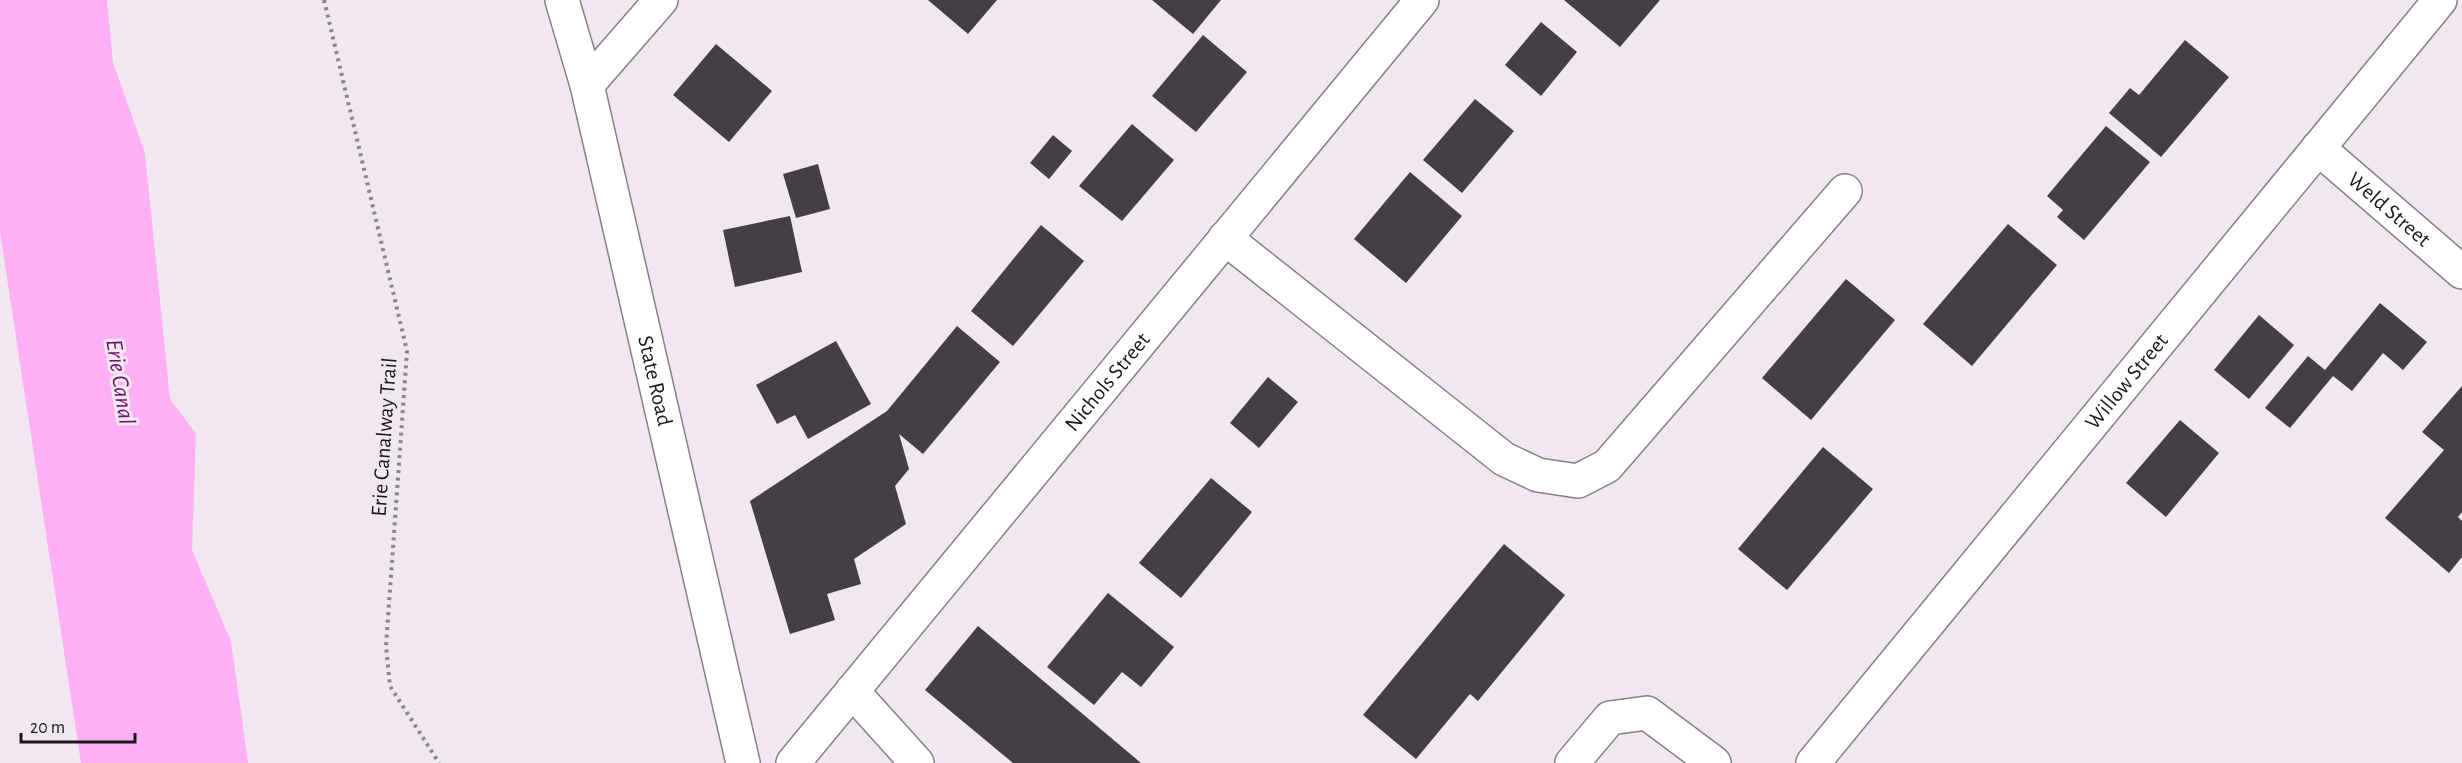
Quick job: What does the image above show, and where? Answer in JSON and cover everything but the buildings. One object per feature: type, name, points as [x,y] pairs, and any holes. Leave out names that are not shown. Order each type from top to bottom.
[{"type":"street","name":"State Road","points":[[562,0],[587,85],[743,763]]},
{"type":"street","points":[[587,85],[661,0]]},
{"type":"street","name":"Nichols Street","points":[[793,763],[1422,0]]},
{"type":"street","name":"Willow Street","points":[[1813,763],[2440,0]]},
{"type":"street","name":"Weld Street","points":[[2318,148],[2462,272]]},
{"type":"street","points":[[1225,238],[1504,459],[1538,475],[1578,481],[1607,466],[1845,191]]},
{"type":"street","points":[[852,691],[916,763]]},
{"type":"street","points":[[1572,763],[1610,718],[1647,713],[1713,763]]},
{"type":"path","name":"Erie Canalway Trail","points":[[324,0],[407,351],[386,646],[390,686],[439,763]]},
{"type":"water","name":"Erie Canal","points":[[0,0],[107,0],[113,62],[145,153],[170,399],[196,434],[192,550],[231,641],[248,763],[81,763],[0,232]]}]
